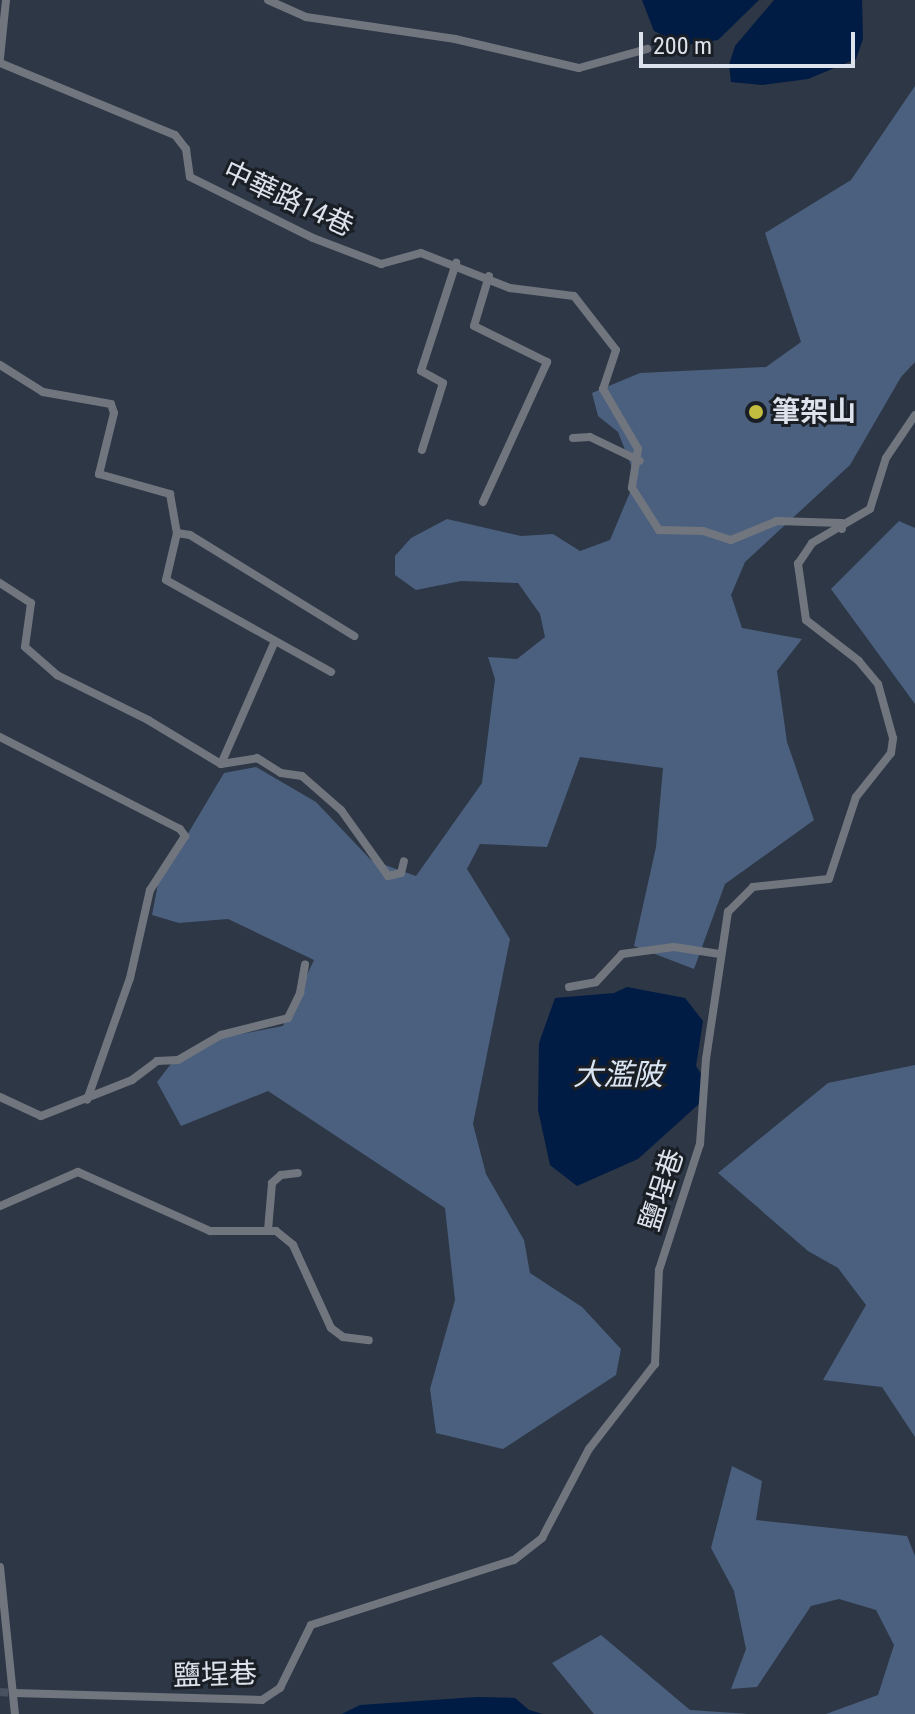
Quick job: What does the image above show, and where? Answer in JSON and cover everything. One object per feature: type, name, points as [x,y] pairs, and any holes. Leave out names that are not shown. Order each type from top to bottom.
[{"type":"street","points":[[0,60],[6,0]]},
{"type":"street","points":[[268,0],[306,17],[455,39],[579,68],[647,49]]},
{"type":"street","name":"中華路14巷","points":[[0,60],[175,135],[186,149],[190,177],[313,238],[381,264],[421,253],[456,263],[510,288],[568,294],[582,303],[616,350],[603,389],[631,433],[640,461],[632,488],[659,530],[703,531],[731,540],[777,521],[841,523],[842,529]]},
{"type":"street","points":[[422,450],[443,383],[421,371],[456,263]]},
{"type":"street","points":[[483,502],[547,362],[474,326],[489,276]]},
{"type":"street","points":[[0,365],[43,392],[111,404],[114,413],[99,474],[170,494],[177,533],[166,580],[274,643],[331,672]]},
{"type":"street","name":"鹽埕巷","points":[[14,1693],[262,1700],[280,1688],[311,1625],[514,1560],[542,1538],[589,1449],[655,1364],[659,1270],[700,1144],[719,954],[728,912],[744,893],[763,884],[801,885],[829,879],[856,797],[891,753],[889,714],[875,678],[810,626],[804,615],[801,557],[812,543],[842,529],[873,505],[886,458],[915,415]]},
{"type":"street","points":[[573,438],[590,437],[640,461]]},
{"type":"street","points":[[177,533],[190,535],[354,636]]},
{"type":"street","points":[[0,583],[31,603],[25,647],[57,675],[148,720],[221,764],[257,758],[281,773],[302,776],[341,810],[388,876],[401,873],[404,861]]},
{"type":"street","points":[[221,764],[274,643]]},
{"type":"street","points":[[0,737],[180,829],[185,836],[150,890],[130,978],[87,1100]]},
{"type":"street","points":[[569,987],[596,982],[622,954],[674,947],[719,954]]},
{"type":"street","points":[[0,1097],[41,1116],[132,1080],[157,1061],[174,1062],[221,1035],[288,1018],[300,993],[305,964]]},
{"type":"street","points":[[0,1206],[78,1172],[210,1231],[268,1230],[289,1238],[331,1328],[343,1337],[369,1340]]},
{"type":"street","points":[[268,1230],[272,1183],[281,1175],[298,1173]]},
{"type":"street","points":[[0,1567],[15,1714]]},
{"type":"shaded area","points":[[915,86],[915,362],[901,377],[850,465],[745,562],[731,595],[742,628],[802,639],[777,671],[787,742],[814,820],[725,884],[694,969],[634,946],[656,847],[663,768],[580,757],[547,847],[480,844],[467,869],[510,939],[473,1124],[486,1174],[524,1240],[530,1273],[582,1307],[621,1349],[616,1375],[503,1449],[436,1433],[430,1389],[455,1300],[445,1208],[268,1091],[181,1126],[157,1082],[174,1060],[204,1041],[283,1026],[314,960],[228,919],[179,923],[152,915],[158,884],[224,773],[256,767],[316,802],[371,860],[416,876],[482,783],[495,679],[488,657],[517,659],[545,637],[540,614],[518,583],[461,581],[416,590],[395,575],[395,556],[411,538],[447,519],[521,536],[553,534],[580,551],[610,540],[636,478],[618,432],[598,416],[592,393],[640,373],[766,367],[801,342],[765,233],[851,180]]},
{"type":"shaded area","points":[[899,521],[915,528],[915,704],[831,589]]},
{"type":"shaded area","points":[[915,1065],[915,1437],[882,1387],[823,1380],[866,1305],[838,1268],[808,1251],[718,1173],[828,1083]]},
{"type":"shaded area","points":[[732,1466],[762,1481],[756,1520],[907,1536],[915,1556],[915,1714],[826,1714],[878,1695],[894,1645],[876,1610],[839,1599],[811,1606],[757,1687],[731,1689],[746,1649],[734,1591],[711,1548]]},
{"type":"shaded area","points":[[601,1635],[690,1710],[749,1714],[594,1714],[552,1663]]},
{"type":"water","points":[[642,0],[759,0],[718,40],[685,45],[654,31]]},
{"type":"water","points":[[774,0],[862,0],[863,39],[856,59],[808,79],[762,85],[731,82],[729,65],[735,46]]},
{"type":"water","name":"大濫陂","points":[[627,987],[685,998],[703,1021],[696,1066],[702,1075],[700,1103],[638,1159],[577,1186],[550,1165],[538,1110],[539,1043],[555,998],[614,993]]},
{"type":"water","points":[[477,1697],[515,1698],[529,1710],[543,1714],[342,1714],[360,1705]]},
{"type":"tunnel","points":[[0,1692],[14,1693]]},
{"type":"place","name":"筆架山","points":[[756,412]]}]
